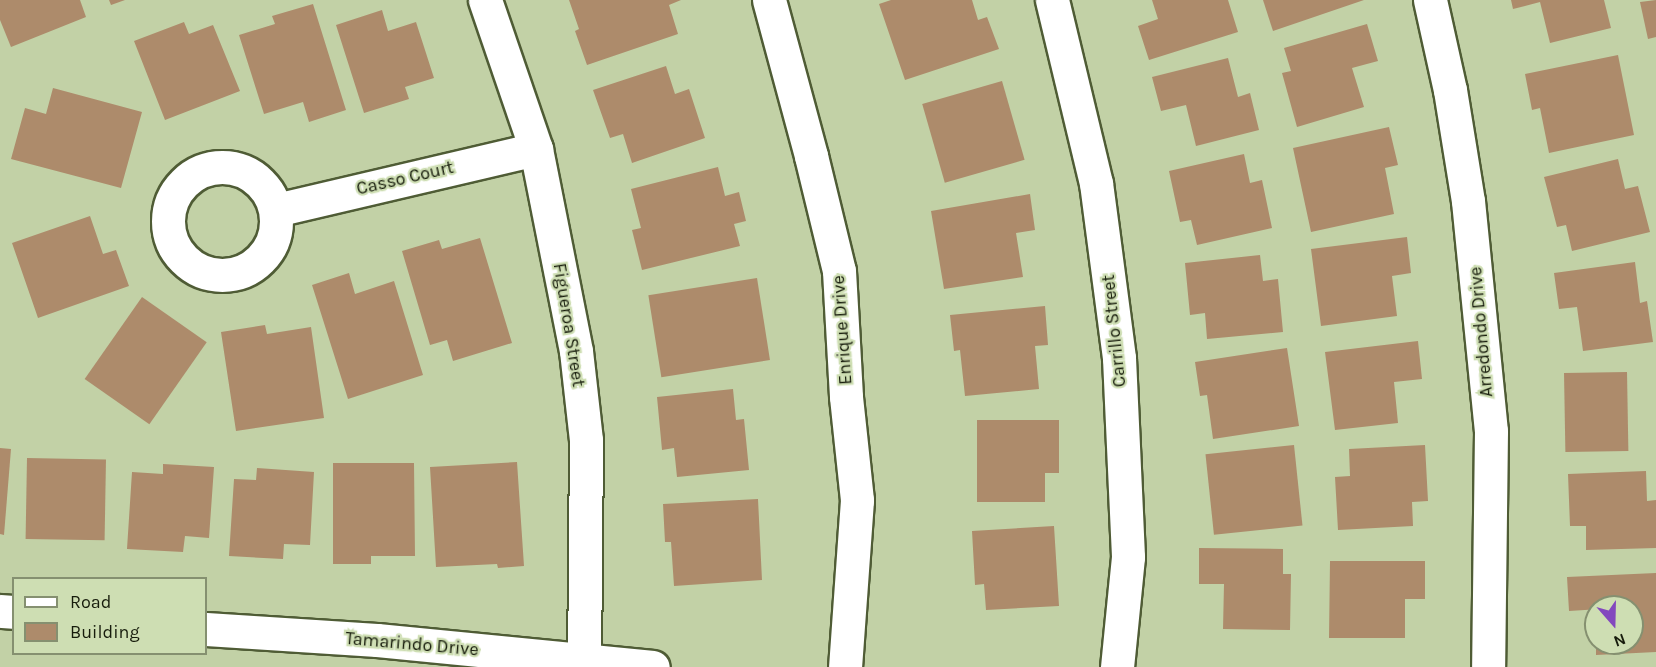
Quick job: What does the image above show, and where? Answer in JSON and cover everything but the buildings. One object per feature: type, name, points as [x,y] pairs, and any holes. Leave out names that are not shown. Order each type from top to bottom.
[{"type":"street","name":"Figueroa Street","points":[[485,0],[536,149],[576,351],[586,440],[584,661]]},
{"type":"street","name":"Enrique Drive","points":[[769,0],[812,156],[839,271],[846,397],[857,500],[845,667]]},
{"type":"street","name":"Carrillo Street","points":[[1052,0],[1096,183],[1119,358],[1128,557],[1117,667]]},
{"type":"street","name":"Arredondo Drive","points":[[1430,0],[1450,90],[1468,201],[1491,431],[1488,667]]},
{"type":"street","name":"Casso Court","points":[[276,210],[536,149]]},
{"type":"street","name":"Tamarindo Drive","points":[[207,629],[377,640],[653,667]]}]
